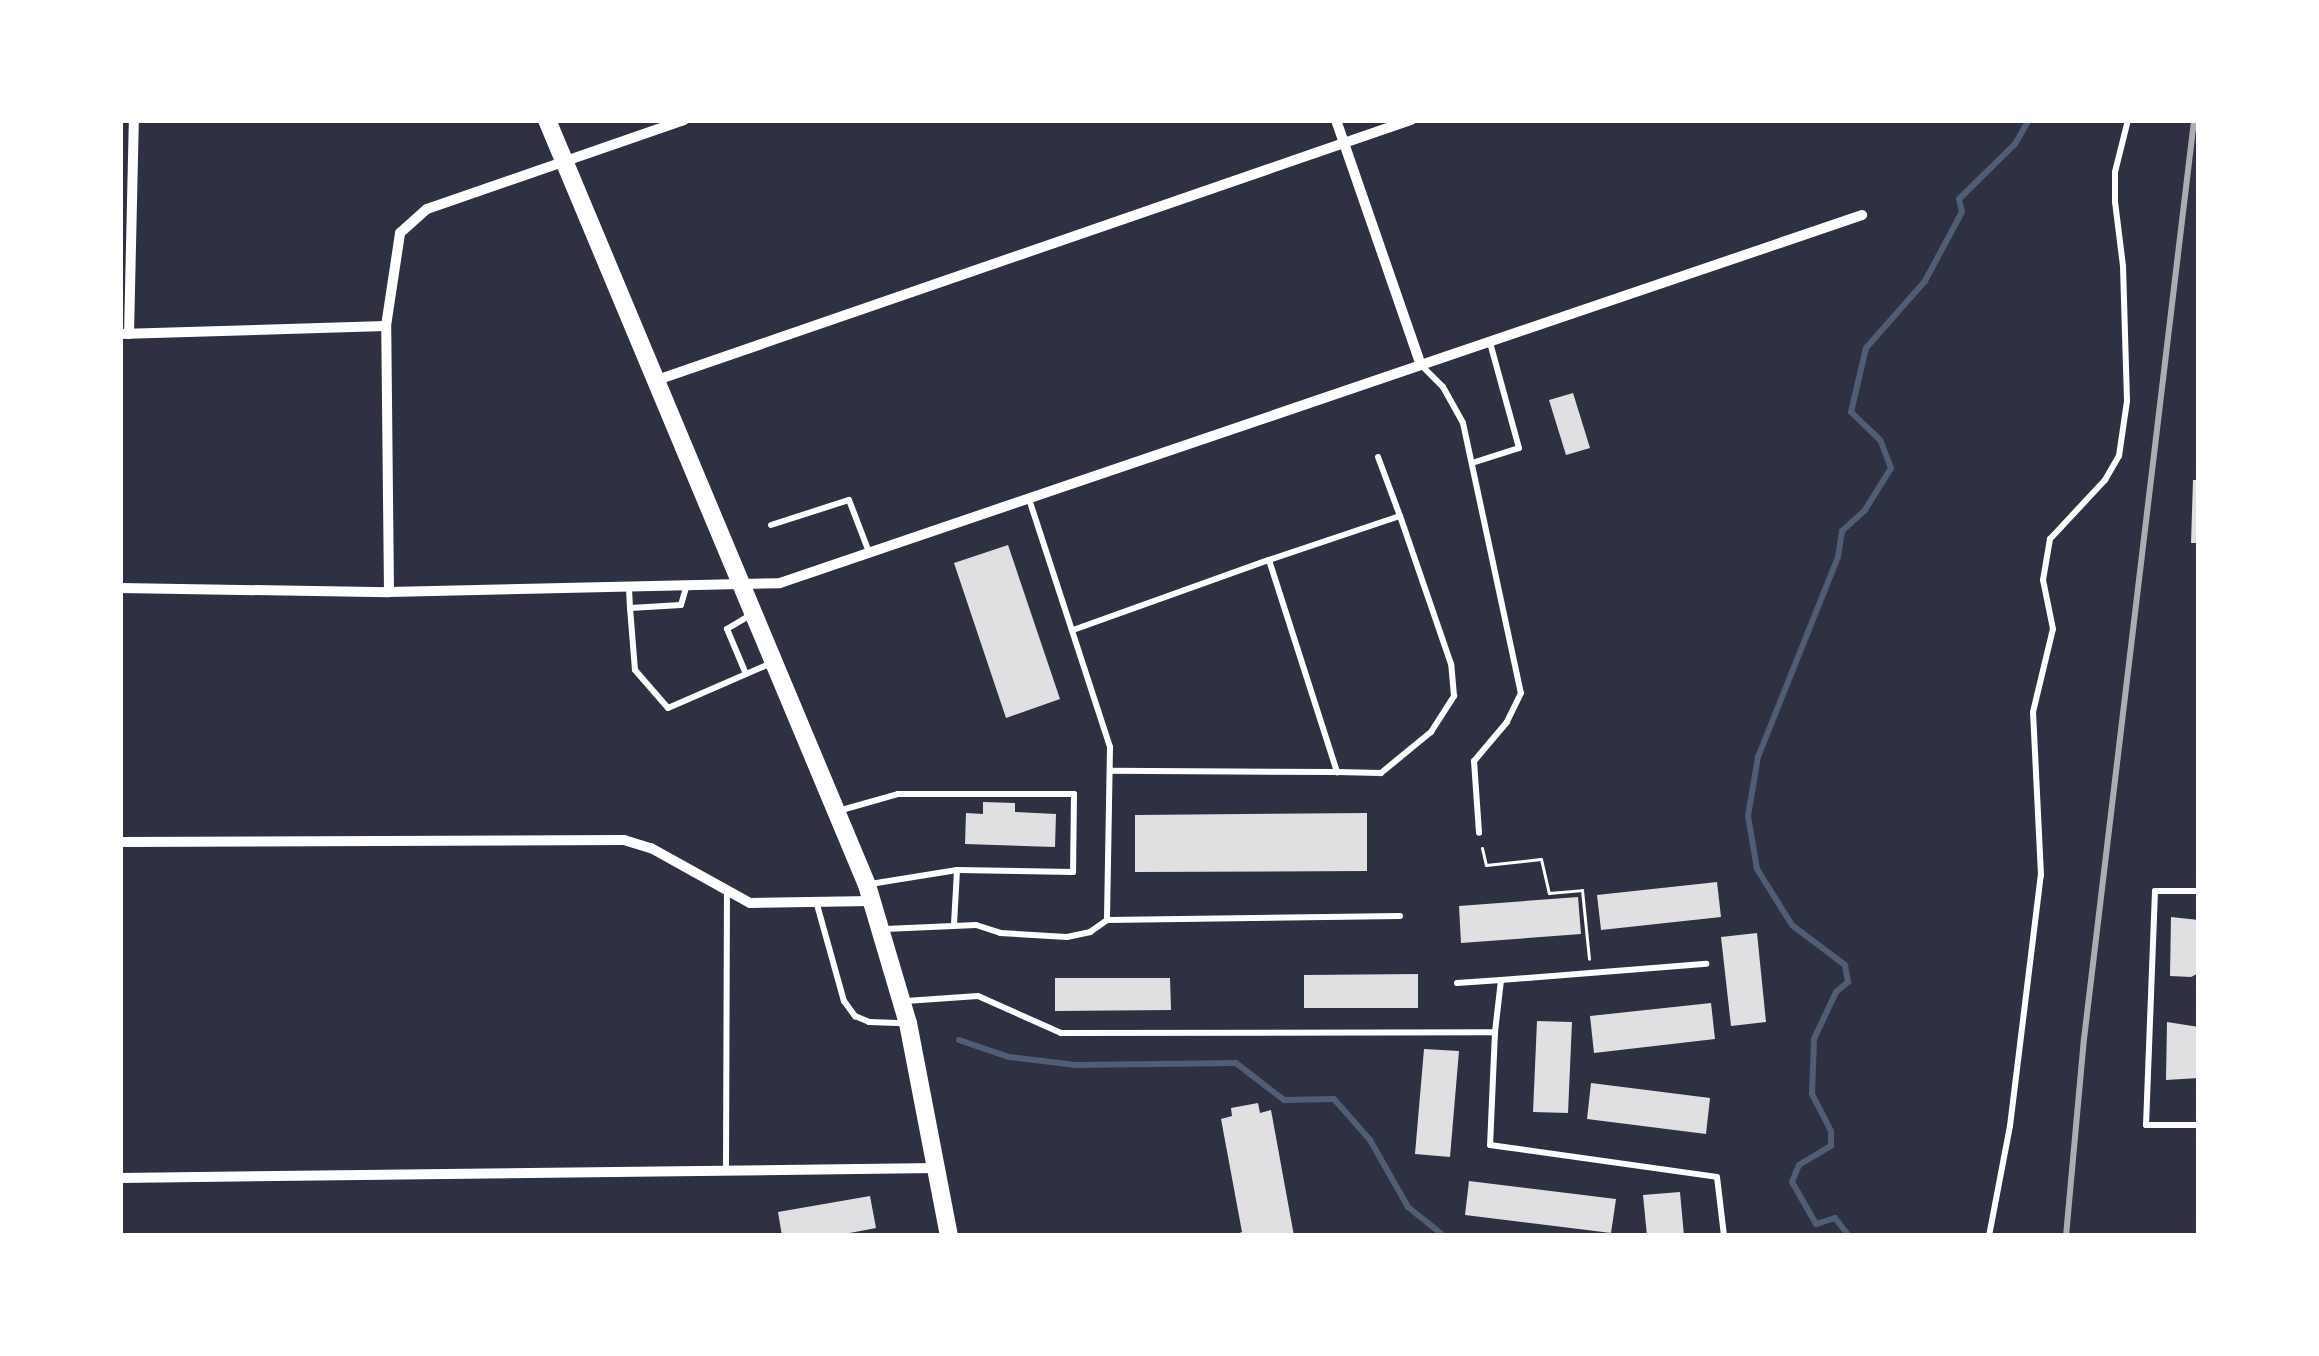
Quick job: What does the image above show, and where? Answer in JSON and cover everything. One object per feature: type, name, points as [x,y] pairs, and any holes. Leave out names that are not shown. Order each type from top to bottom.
[{"type":"highway","points":[[547,120],[870,893],[903,1001],[949,1236]]},
{"type":"street","points":[[134,120],[125,334],[386,326]]},
{"type":"street","points":[[389,592],[386,326],[400,233],[427,209],[684,120]]},
{"type":"street","points":[[1336,120],[1421,365]]},
{"type":"street","points":[[657,380],[1411,120]]},
{"type":"street","points":[[120,588],[389,592],[780,583],[1862,215]]},
{"type":"street","points":[[120,842],[624,839],[651,848],[750,903],[816,902],[870,893]]},
{"type":"street","points":[[120,1178],[936,1168]]},
{"type":"lane","points":[[1989,1236],[2010,1126],[2041,875],[2033,712],[2053,629],[2043,580],[2050,539],[2105,480],[2120,456],[2127,401],[2123,266],[2114,202],[2115,172],[2128,120]]},
{"type":"lane","points":[[1472,463],[1519,448],[1490,342]]},
{"type":"lane","points":[[1421,365],[1443,387],[1463,423],[1521,692],[1507,722],[1474,760],[1478,833]]},
{"type":"lane","points":[[1110,771],[1381,773],[1431,732],[1454,696],[1451,664],[1378,457]]},
{"type":"lane","points":[[1029,497],[1110,747],[1107,920]]},
{"type":"lane","points":[[771,526],[849,500],[869,552]]},
{"type":"lane","points":[[1072,630],[1400,516]]},
{"type":"lane","points":[[1268,560],[1336,772]]},
{"type":"lane","points":[[630,608],[681,605],[686,588]]},
{"type":"lane","points":[[629,589],[634,670],[668,708],[775,661]]},
{"type":"lane","points":[[746,674],[727,629],[754,612]]},
{"type":"lane","points":[[838,811],[898,794],[1074,794],[1073,872],[957,870],[870,893]]},
{"type":"lane","points":[[953,924],[957,870]]},
{"type":"lane","points":[[2199,891],[2155,891],[2146,1125],[2199,1125]]},
{"type":"lane","points":[[727,894],[727,1172]]},
{"type":"lane","points":[[816,902],[844,1001],[855,1016],[908,1023]]},
{"type":"lane","points":[[881,930],[953,924],[1067,937],[1090,932],[1107,920],[1400,916]]},
{"type":"lane","points":[[1457,983],[1706,964]]},
{"type":"lane","points":[[1502,980],[1490,1145],[1717,1178],[1724,1236]]},
{"type":"lane","points":[[903,1001],[978,996],[1061,1033],[1495,1032]]},
{"type":"path","points":[[1478,833],[1486,865],[1541,859],[1549,893],[1582,890],[1591,973]]},
{"type":"building","points":[[1573,393],[1590,448],[1566,455],[1549,400]]},
{"type":"building","points":[[2193,480],[2199,480],[2199,543],[2191,543]]},
{"type":"building","points":[[1008,545],[1060,699],[1006,718],[954,563]]},
{"type":"building","points":[[983,802],[1015,803],[1015,812],[1056,814],[1055,847],[965,844],[966,813],[983,814]]},
{"type":"building","points":[[1367,813],[1367,871],[1135,872],[1135,815]]},
{"type":"building","points":[[1717,882],[1721,917],[1601,930],[1597,895]]},
{"type":"building","points":[[1578,897],[1581,934],[1461,943],[1459,906]]},
{"type":"building","points":[[2171,917],[2199,920],[2199,973],[2191,977],[2170,976]]},
{"type":"building","points":[[1757,933],[1766,1022],[1731,1026],[1721,937]]},
{"type":"building","points":[[1418,974],[1418,1008],[1304,1008],[1304,975]]},
{"type":"building","points":[[1055,978],[1170,978],[1171,1010],[1055,1011]]},
{"type":"building","points":[[1711,1003],[1715,1039],[1594,1053],[1590,1016]]},
{"type":"building","points":[[1537,1021],[1572,1022],[1568,1113],[1533,1112]]},
{"type":"building","points":[[2167,1022],[2199,1027],[2199,1078],[2166,1080]]},
{"type":"building","points":[[1424,1049],[1459,1051],[1450,1157],[1415,1154]]},
{"type":"building","points":[[1591,1083],[1710,1098],[1706,1134],[1587,1119]]},
{"type":"building","points":[[1258,1103],[1260,1113],[1271,1110],[1294,1236],[1232,1236],[1242,1232],[1221,1119],[1232,1116],[1231,1108]]},
{"type":"building","points":[[1469,1181],[1616,1199],[1611,1233],[1465,1215]]},
{"type":"building","points":[[1680,1192],[1684,1236],[1647,1236],[1643,1195]]},
{"type":"building","points":[[870,1196],[876,1228],[834,1236],[782,1236],[778,1212]]},
{"type":"waterway","points":[[1849,1236],[1835,1218],[1816,1224],[1792,1182],[1799,1165],[1831,1146],[1831,1131],[1812,1094],[1814,1039],[1836,992],[1848,982],[1845,965],[1792,925],[1757,869],[1748,816],[1758,757],[1838,557],[1842,531],[1865,510],[1891,468],[1880,440],[1851,412],[1866,348],[1925,281],[1962,212],[1959,199],[2015,144],[2029,120]]},
{"type":"waterway","points":[[959,1040],[1009,1057],[1076,1065],[1236,1063],[1284,1100],[1334,1099],[1370,1140],[1408,1207],[1444,1236]]},
{"type":"railway","points":[[2066,1236],[2084,1039],[2194,120]]}]
